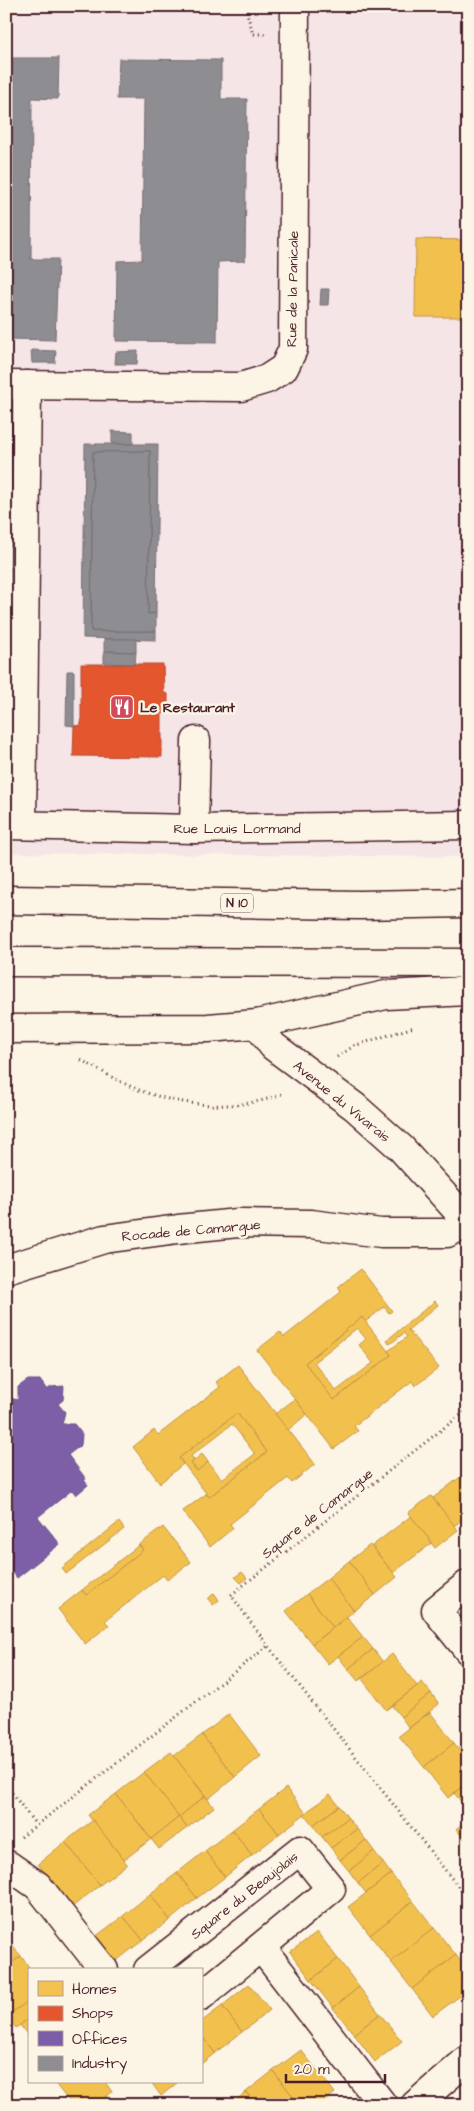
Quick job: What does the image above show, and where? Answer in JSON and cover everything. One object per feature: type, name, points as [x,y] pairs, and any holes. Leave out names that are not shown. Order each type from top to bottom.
[{"type":"street","name":"Rue de la Panicale","points":[[14,825],[16,385],[242,387],[267,380],[284,368],[293,349],[296,6]]},
{"type":"street","points":[[194,829],[196,741]]},
{"type":"street","name":"Rue Louis Lormand","points":[[14,825],[194,829],[468,825]]},
{"type":"street","name":"N 10","points":[[6,900],[360,905],[468,904]]},
{"type":"street","points":[[6,962],[468,963]]},
{"type":"street","points":[[6,1029],[208,1028],[257,1024],[386,994],[468,991]]},
{"type":"street","name":"Avenue du Vivarais","points":[[257,1024],[273,1046],[355,1107],[401,1148],[468,1223]]},
{"type":"street","name":"Rocade de Camargue","points":[[6,1269],[104,1239],[178,1229],[238,1224],[311,1224],[381,1233],[447,1233],[468,1223]]},
{"type":"street","points":[[468,1584],[436,1610],[468,1650]]},
{"type":"street","name":"Square du Beaujolais","points":[[151,1968],[300,1850],[331,1889],[202,1995]]},
{"type":"street","points":[[7,1865],[38,1886],[102,1968]]},
{"type":"street","points":[[261,1946],[383,2105]]},
{"type":"street","points":[[414,2105],[467,2060]]},
{"type":"path","points":[[77,1058],[138,1090],[169,1099],[204,1105],[244,1104],[269,1100],[290,1090],[354,1046],[419,1026]]},
{"type":"path","name":"Square de Camargue","points":[[468,1409],[231,1595],[268,1646],[468,1899]]},
{"type":"path","points":[[7,1865],[14,1844],[36,1825],[268,1646]]},
{"type":"path","points":[[6,1785],[36,1825]]},
{"type":"path","points":[[462,1892],[468,1888]]},
{"type":"shaded area","points":[[6,11],[468,14],[468,857],[6,853]]},
{"type":"building: Homes","points":[[416,239],[468,240],[468,317],[415,317]]},
{"type":"building: Homes","points":[[361,1269],[392,1311],[389,1313],[384,1307],[365,1322],[362,1317],[305,1363],[334,1400],[391,1355],[388,1351],[407,1337],[404,1333],[390,1344],[387,1340],[435,1301],[438,1305],[408,1330],[439,1368],[415,1386],[412,1381],[354,1426],[358,1431],[334,1449],[257,1350],[280,1332],[284,1337],[341,1292],[338,1287]]},
{"type":"building: Homes","points":[[362,1317],[391,1355],[334,1400],[305,1363]],"holes":[[[357,1328],[366,1339],[359,1345],[373,1363],[336,1391],[314,1362]]]},
{"type":"building: Homes","points":[[238,1365],[315,1464],[292,1483],[288,1478],[230,1524],[233,1528],[210,1547],[183,1511],[206,1494],[209,1497],[267,1452],[237,1413],[179,1458],[183,1464],[160,1483],[133,1447],[154,1430],[158,1435],[220,1387],[216,1382]]},
{"type":"building: Homes","points":[[295,1399],[307,1414],[288,1430],[275,1414]]},
{"type":"building: Homes","points":[[237,1413],[267,1452],[209,1497],[179,1458]],"holes":[[[232,1424],[255,1454],[222,1479],[208,1462],[197,1471],[191,1463],[194,1460],[191,1456]]]},
{"type":"building: Homes","points":[[202,1454],[208,1462],[197,1471],[191,1463]]},
{"type":"building: Homes","points":[[468,1471],[468,1515],[454,1526],[433,1498]]},
{"type":"building: Homes","points":[[431,1496],[458,1530],[435,1548],[408,1513]]},
{"type":"building: Homes","points":[[411,1516],[432,1543],[393,1573],[372,1546]]},
{"type":"building: Homes","points":[[119,1522],[124,1529],[66,1574],[62,1568]]},
{"type":"building: Homes","points":[[163,1527],[191,1562],[167,1580],[163,1575],[105,1621],[109,1625],[85,1644],[58,1609],[82,1590],[86,1595],[143,1550],[139,1545]]},
{"type":"building: Homes","points":[[139,1545],[143,1550],[86,1595],[82,1590]]},
{"type":"building: Homes","points":[[370,1545],[397,1577],[375,1595],[349,1561]]},
{"type":"building: Homes","points":[[349,1561],[375,1595],[354,1611],[328,1578]]},
{"type":"building: Homes","points":[[242,1572],[247,1578],[241,1583],[235,1577]]},
{"type":"building: Homes","points":[[328,1578],[354,1611],[333,1627],[307,1594]]},
{"type":"building: Homes","points":[[214,1593],[219,1600],[213,1605],[208,1599]]},
{"type":"building: Homes","points":[[307,1594],[333,1627],[312,1644],[286,1611]]},
{"type":"building: Homes","points":[[347,1617],[363,1637],[328,1664],[312,1644]]},
{"type":"building: Homes","points":[[363,1637],[373,1649],[348,1669],[338,1656]]},
{"type":"building: Homes","points":[[373,1649],[383,1662],[358,1681],[348,1669]]},
{"type":"building: Homes","points":[[392,1654],[417,1686],[386,1710],[362,1679]]},
{"type":"building: Homes","points":[[422,1682],[431,1693],[401,1717],[392,1706]]},
{"type":"building: Homes","points":[[431,1693],[439,1704],[409,1728],[401,1717]]},
{"type":"building: Homes","points":[[430,1712],[454,1743],[424,1767],[399,1736]]},
{"type":"building: Homes","points":[[229,1714],[261,1756],[235,1777],[202,1735]]},
{"type":"building: Homes","points":[[202,1735],[235,1777],[208,1799],[174,1756]]},
{"type":"building: Homes","points":[[454,1743],[468,1760],[468,1782],[448,1798],[424,1767]]},
{"type":"building: Homes","points":[[171,1752],[205,1796],[179,1817],[144,1772]]},
{"type":"building: Homes","points":[[144,1772],[179,1817],[151,1839],[116,1794]]},
{"type":"building: Homes","points":[[468,1782],[468,1801],[463,1804],[454,1793]]},
{"type":"building: Homes","points":[[286,1788],[306,1813],[279,1834],[259,1809]]},
{"type":"building: Homes","points":[[116,1794],[151,1839],[124,1860],[88,1815]]},
{"type":"building: Homes","points":[[330,1794],[339,1806],[313,1825],[304,1814]]},
{"type":"building: Homes","points":[[205,1796],[214,1807],[187,1828],[179,1817]]},
{"type":"building: Homes","points":[[339,1806],[348,1818],[322,1837],[313,1825]]},
{"type":"building: Homes","points":[[259,1809],[279,1834],[252,1855],[232,1830]]},
{"type":"building: Homes","points":[[179,1817],[187,1828],[159,1849],[151,1839]]},
{"type":"building: Homes","points":[[348,1818],[357,1829],[331,1848],[322,1837]]},
{"type":"building: Homes","points":[[468,1819],[468,1844],[456,1829]]},
{"type":"building: Homes","points":[[93,1820],[127,1864],[100,1885],[65,1842]]},
{"type":"building: Homes","points":[[357,1829],[366,1840],[340,1860],[331,1848]]},
{"type":"building: Homes","points":[[232,1830],[252,1855],[225,1877],[205,1851]]},
{"type":"building: Homes","points":[[366,1840],[374,1851],[349,1871],[340,1860]]},
{"type":"building: Homes","points":[[65,1842],[100,1885],[72,1907],[38,1864]]},
{"type":"building: Homes","points":[[205,1851],[225,1877],[197,1898],[177,1873]]},
{"type":"building: Homes","points":[[374,1851],[383,1863],[358,1883],[349,1871]]},
{"type":"building: Homes","points":[[383,1863],[391,1874],[366,1893],[358,1883]]},
{"type":"building: Homes","points":[[177,1873],[197,1898],[170,1920],[150,1894]]},
{"type":"building: Homes","points":[[391,1874],[413,1901],[370,1935],[348,1907]]},
{"type":"building: Homes","points":[[150,1894],[170,1920],[143,1940],[123,1916]]},
{"type":"building: Homes","points":[[413,1901],[434,1928],[391,1962],[370,1935]]},
{"type":"building: Homes","points":[[123,1916],[143,1940],[115,1962],[95,1937]]},
{"type":"building: Homes","points":[[434,1928],[456,1955],[412,1989],[391,1962]]},
{"type":"building: Homes","points":[[317,1932],[338,1959],[311,1980],[290,1952]]},
{"type":"building: Homes","points":[[6,1938],[21,1956],[6,1967]]},
{"type":"building: Homes","points":[[456,1955],[468,1971],[468,1990],[433,2016],[412,1989]]},
{"type":"building: Homes","points":[[21,1956],[30,1968],[28,1968],[28,2002],[14,2012],[6,2001],[6,1967]]},
{"type":"building: Homes","points":[[338,1959],[359,1987],[333,2008],[311,1980]]},
{"type":"building: Homes","points":[[249,1984],[270,2010],[242,2032],[222,2006]]},
{"type":"building: Homes","points":[[359,1987],[380,2014],[354,2034],[333,2008]]},
{"type":"building: Homes","points":[[28,2002],[28,2019],[16,2028],[6,2016]]},
{"type":"building: Homes","points":[[222,2006],[242,2032],[215,2053],[202,2036],[202,2021]]},
{"type":"building: Homes","points":[[380,2014],[402,2041],[375,2062],[354,2034]]},
{"type":"building: Homes","points":[[28,2019],[28,2036],[20,2025]]},
{"type":"building: Homes","points":[[202,2036],[215,2053],[202,2063]]},
{"type":"building: Homes","points":[[301,2050],[335,2093],[320,2105],[300,2105],[273,2071]]},
{"type":"building: Homes","points":[[273,2071],[300,2105],[256,2105],[246,2092]]},
{"type":"building: Homes","points":[[106,2084],[112,2092],[96,2105],[72,2105],[56,2085]]},
{"type":"building: Homes","points":[[152,2084],[176,2084],[161,2096]]},
{"type":"building: Homes","points":[[246,2092],[256,2105],[230,2105]]},
{"type":"building: Shops","points":[[81,664],[163,664],[164,693],[168,694],[168,714],[162,713],[162,757],[73,756],[74,726],[81,725]]},
{"type":"building: Offices","points":[[28,1380],[40,1380],[47,1390],[51,1387],[64,1386],[63,1400],[58,1404],[65,1412],[62,1424],[74,1424],[82,1434],[81,1445],[68,1455],[86,1479],[84,1480],[88,1485],[76,1495],[72,1490],[38,1517],[60,1544],[17,1578],[12,1571],[6,1575],[6,1397],[18,1400],[18,1387]]},
{"type":"building: Industry","points":[[6,58],[59,58],[58,99],[32,98],[31,259],[58,259],[55,340],[6,339]]},
{"type":"building: Industry","points":[[119,59],[221,60],[221,99],[247,99],[245,261],[218,262],[217,342],[116,341],[117,261],[142,260],[144,99],[117,99]]},
{"type":"building: Industry","points":[[321,289],[329,289],[328,305],[320,305]]},
{"type":"building: Industry","points":[[31,350],[56,351],[55,363],[32,363]]},
{"type":"building: Industry","points":[[138,351],[137,364],[115,364],[116,352]]},
{"type":"building: Industry","points":[[112,431],[133,432],[133,444],[112,444]]},
{"type":"building: Industry","points":[[85,444],[158,444],[156,613],[148,614],[150,451],[93,452],[91,631],[156,631],[156,640],[83,638]]},
{"type":"building: Industry","points":[[150,451],[148,614],[156,613],[156,631],[91,631],[93,452]]},
{"type":"building: Industry","points":[[104,639],[136,639],[136,652],[104,651]]},
{"type":"building: Industry","points":[[104,651],[136,652],[135,664],[104,663]]},
{"type":"building: Industry","points":[[67,671],[74,671],[74,726],[66,725]]},
{"type":"place","name":"Le Restaurant","points":[[122,707]]}]
